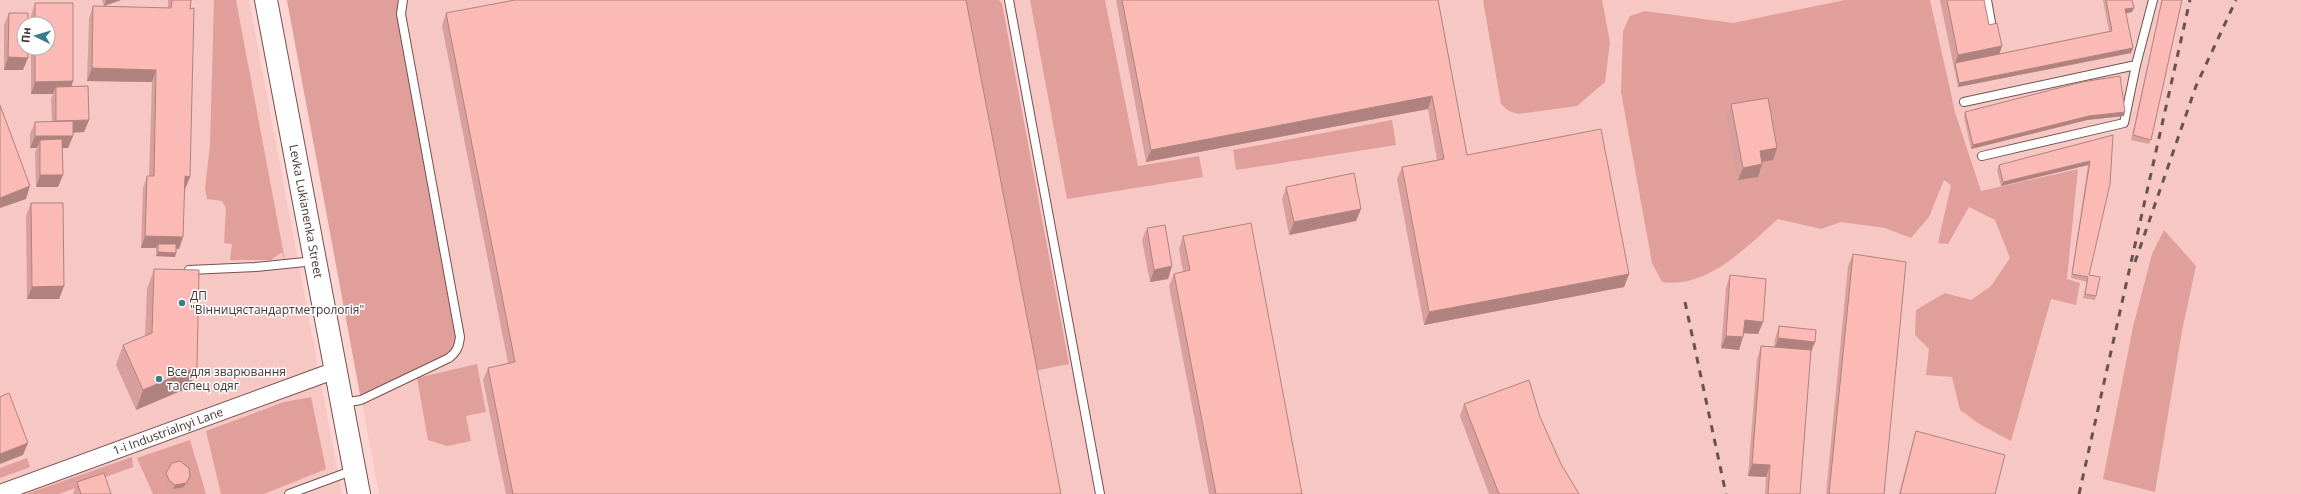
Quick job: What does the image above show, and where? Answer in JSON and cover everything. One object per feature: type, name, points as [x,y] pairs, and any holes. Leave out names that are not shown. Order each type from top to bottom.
[{"type":"main road","name":"Levka Lukianenka Street","points":[[266,0],[359,494]]},
{"type":"street","name":"1-i Industrialnyi Lane","points":[[0,493],[336,370]]},
{"type":"lane","points":[[342,403],[361,400],[449,358],[458,349],[460,337],[401,14],[403,0]]},
{"type":"lane","points":[[1009,0],[1100,494]]},
{"type":"lane","points":[[1987,0],[1992,28]]},
{"type":"lane","points":[[1982,156],[2124,123],[2136,65],[2153,0]]},
{"type":"lane","points":[[1964,102],[2136,65]]},
{"type":"lane","points":[[183,269],[200,270],[316,261]]},
{"type":"lane","points":[[289,494],[354,470]]},
{"type":"shaded area","points":[[0,0],[249,0],[342,494],[0,494]]},
{"type":"shaded area","points":[[214,0],[236,0],[286,266],[282,252],[271,260],[230,260],[232,244],[224,243],[226,208],[222,201],[207,199],[205,188],[210,145]]},
{"type":"shaded area","points":[[287,0],[2301,0],[2301,494],[379,494]]},
{"type":"shaded area","points":[[287,0],[403,0],[402,4],[458,349],[361,400]]},
{"type":"shaded area","points":[[962,0],[999,0],[1002,4],[1069,364],[1034,371]]},
{"type":"shaded area","points":[[1030,0],[1105,0],[1138,166],[1199,156],[1203,177],[1067,199]]},
{"type":"shaded area","points":[[1483,0],[1602,0],[1610,42],[1605,82],[1577,106],[1518,114],[1509,111],[1501,104]]},
{"type":"shaded area","points":[[1845,0],[1930,0],[1955,112],[1981,191],[2078,169],[2067,279],[2080,283],[2076,305],[2051,299],[2011,441],[1981,425],[1960,410],[1952,377],[1926,375],[1929,349],[1915,335],[1916,310],[1945,293],[1971,300],[1991,286],[2010,258],[1995,220],[1969,207],[1948,244],[1938,243],[1951,185],[1944,180],[1929,217],[1911,238],[1885,228],[1841,222],[1821,229],[1778,219],[1740,253],[1711,272],[1695,279],[1679,282],[1662,282],[1652,263],[1621,92],[1623,31],[1630,16],[1645,11],[1733,23]]},
{"type":"shaded area","points":[[1392,120],[1396,145],[1236,170],[1233,150]]},
{"type":"shaded area","points":[[2164,230],[2196,266],[2182,331],[2155,492],[2103,479],[2133,327],[2152,254]]},
{"type":"shaded area","points":[[477,364],[486,412],[466,416],[471,441],[447,446],[428,440],[417,378]]},
{"type":"shaded area","points":[[311,397],[326,469],[264,494],[221,494],[206,431],[284,402]]},
{"type":"shaded area","points":[[190,440],[206,494],[153,494],[137,458]]},
{"type":"shaded area","points":[[132,457],[133,467],[59,494],[26,494]]},
{"type":"shaded area","points":[[27,458],[30,467],[0,478],[0,468]]},
{"type":"building","points":[[172,0],[191,0],[190,9],[194,8],[190,177],[185,176],[183,237],[145,236],[147,176],[154,176],[156,70],[92,68],[93,6],[171,8]]},
{"type":"building","points":[[515,0],[966,0],[1061,494],[513,494],[488,368],[515,362],[446,13]]},
{"type":"building","points":[[1122,0],[1438,0],[1467,155],[1601,129],[1629,274],[1429,312],[1402,167],[1444,159],[1432,96],[1151,150]]},
{"type":"building","points":[[1947,0],[1984,0],[1989,25],[1997,23],[2002,46],[1958,55]]},
{"type":"building","points":[[2106,0],[2132,0],[2134,8],[2125,9],[2133,48],[1959,83],[1955,63],[2112,31]]},
{"type":"building","points":[[2162,0],[2182,0],[2151,140],[2133,135]]},
{"type":"building","points":[[35,3],[73,3],[73,81],[35,82],[35,56],[56,56],[56,16],[35,16]]},
{"type":"building","points":[[9,13],[28,13],[28,16],[16,16],[16,56],[28,56],[28,58],[8,57]]},
{"type":"building","points":[[2120,76],[2125,112],[2089,116],[1973,145],[1965,112],[2082,82]]},
{"type":"building","points":[[88,86],[89,120],[56,121],[56,87]]},
{"type":"building","points":[[1768,98],[1777,148],[1760,151],[1762,164],[1743,168],[1731,104]]},
{"type":"building","points":[[0,105],[30,186],[0,198]]},
{"type":"building","points":[[73,121],[73,136],[35,136],[35,122]]},
{"type":"building","points":[[2113,135],[2110,184],[2089,275],[2100,277],[2096,296],[2085,294],[2088,277],[2072,274],[2090,161],[2003,182],[1999,165]]},
{"type":"building","points":[[62,139],[63,175],[40,175],[40,140]]},
{"type":"building","points":[[1354,173],[1361,209],[1294,222],[1286,187]]},
{"type":"building","points":[[31,203],[63,203],[64,286],[32,287]]},
{"type":"building","points":[[1251,223],[1302,494],[1216,494],[1174,274],[1190,270],[1183,236]]},
{"type":"building","points":[[1165,225],[1172,266],[1154,270],[1147,228]]},
{"type":"building","points":[[158,244],[176,244],[176,253],[158,252]]},
{"type":"building","points":[[1853,254],[1906,262],[1884,494],[1829,494]]},
{"type":"building","points":[[154,269],[199,270],[197,367],[143,390],[123,345],[152,333]]},
{"type":"building","points":[[1730,275],[1766,279],[1763,322],[1745,320],[1743,337],[1726,336]]},
{"type":"building","points":[[1779,326],[1816,330],[1815,342],[1778,338]]},
{"type":"building","points":[[1761,346],[1811,350],[1800,494],[1768,494],[1770,465],[1752,464]]},
{"type":"building","points":[[1529,380],[1540,417],[1561,464],[1579,494],[1499,494],[1464,404]]},
{"type":"building","points":[[9,393],[28,443],[0,454],[0,397]]},
{"type":"building","points":[[1916,431],[2005,455],[1995,494],[1900,494]]},
{"type":"building","points":[[180,461],[189,468],[190,476],[186,483],[175,485],[169,480],[166,473],[172,463]]},
{"type":"building","points":[[104,473],[111,494],[81,494],[77,482]]},
{"type":"railway","points":[[2079,494],[2190,0]]},
{"type":"railway","points":[[2135,262],[2196,86],[2236,0]]},
{"type":"railway","points":[[1685,302],[1726,494]]},
{"type":"place","name":"ДП \"Вінницястандартметрологія\"","points":[[182,303]]},
{"type":"place","name":"Все для зварювання та спец одяг","points":[[159,379]]}]
